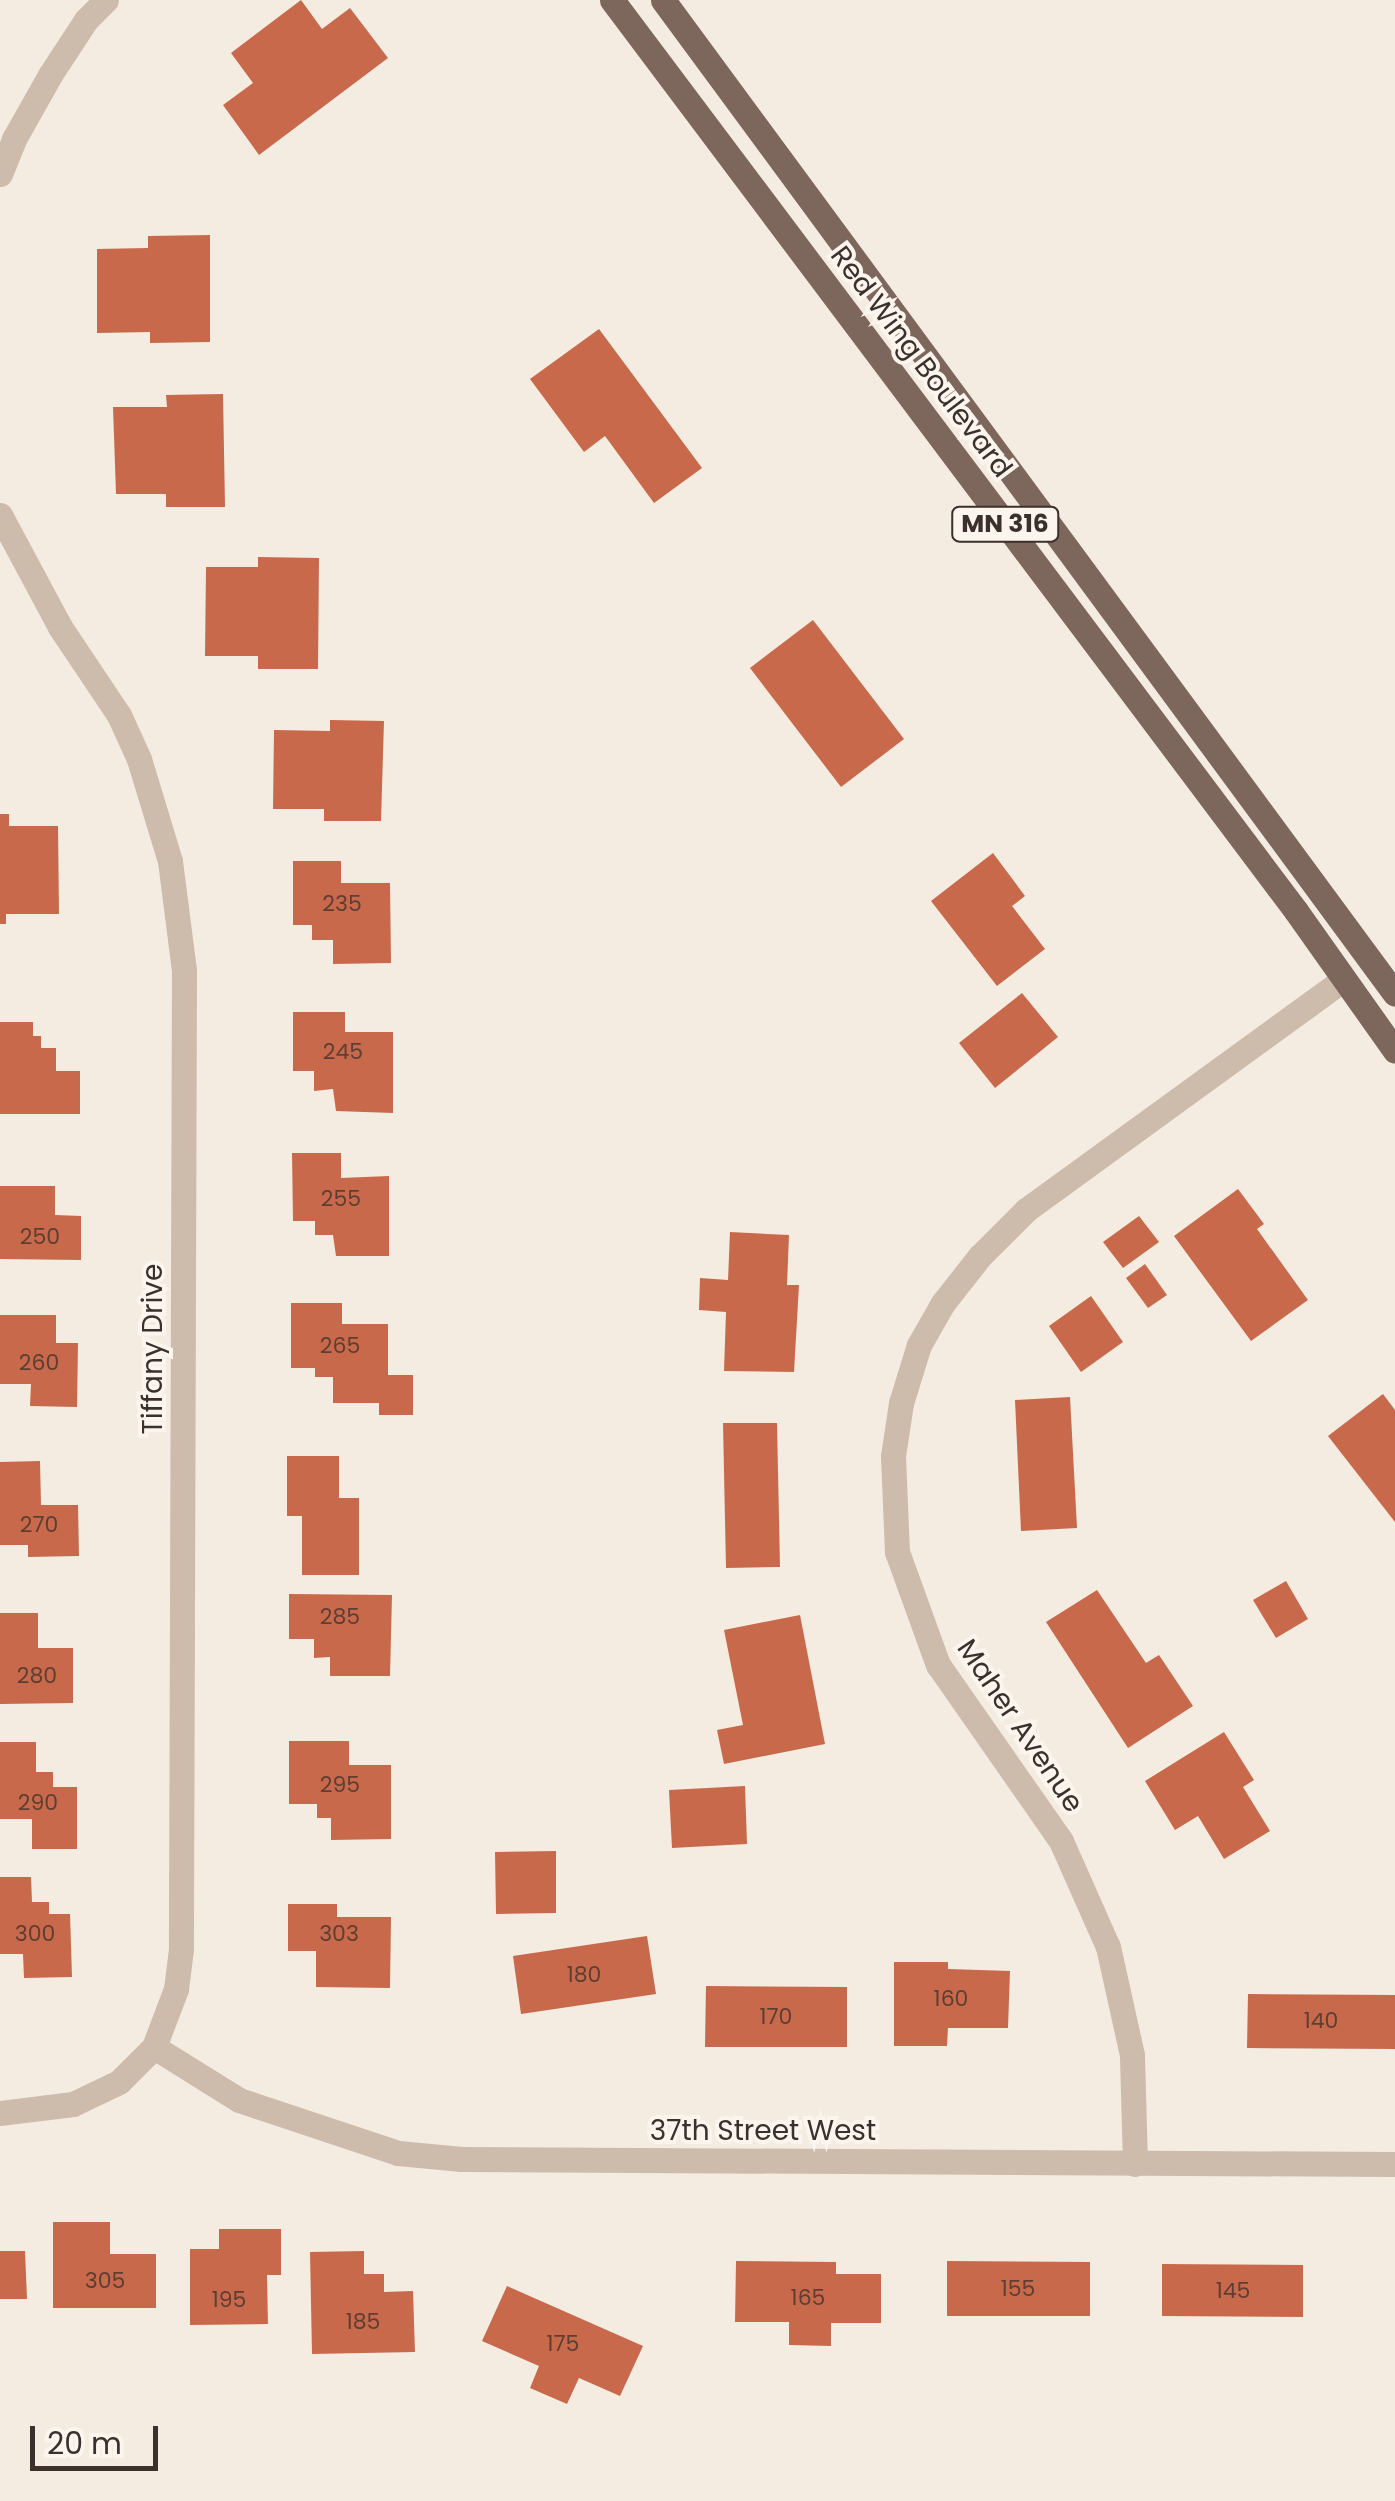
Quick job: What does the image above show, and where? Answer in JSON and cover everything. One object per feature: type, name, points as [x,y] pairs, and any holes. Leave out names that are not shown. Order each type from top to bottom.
[{"type":"main road","name":"Red Wing Boulevard","points":[[612,0],[1395,1051]]},
{"type":"main road","name":"Red Wing Boulevard","points":[[663,0],[1394,992]]},
{"type":"street","points":[[0,174],[50,76],[86,20],[106,0]]},
{"type":"street","name":"Tiffany Drive","points":[[0,515],[60,626],[119,715],[139,758],[160,816],[179,909],[184,970],[182,1950],[176,1989],[154,2047],[119,2082],[74,2104],[0,2114]]},
{"type":"street","name":"Maher Avenue","points":[[1135,2164],[1132,2055],[1108,1947],[1060,1841],[938,1664],[897,1552],[892,1456],[901,1403],[918,1345],[944,1302],[1026,1210],[1344,979]]},
{"type":"street","name":"37th Street West","points":[[154,2047],[240,2100],[398,2153],[462,2158],[1395,2164]]},
{"type":"building","points":[[301,0],[322,29],[350,8],[388,58],[259,155],[223,105],[253,83],[231,53]]},
{"type":"building","points":[[210,235],[210,342],[150,343],[150,332],[97,333],[97,249],[148,248],[148,236]]},
{"type":"building","points":[[599,329],[702,468],[654,503],[605,436],[584,452],[530,379]]},
{"type":"building","points":[[223,394],[225,507],[166,507],[166,494],[116,494],[113,407],[167,407],[166,395]]},
{"type":"building","points":[[258,557],[319,558],[318,669],[258,669],[258,656],[205,656],[206,567],[258,567]]},
{"type":"building","points":[[813,620],[904,739],[841,787],[750,668]]},
{"type":"building","points":[[330,720],[384,721],[381,821],[324,821],[324,809],[273,809],[274,730],[330,731]]},
{"type":"building","points":[[0,814],[9,814],[9,826],[58,826],[59,914],[6,914],[6,924],[0,924]]},
{"type":"building","points":[[993,853],[1025,896],[1012,906],[1045,949],[997,986],[931,901]]},
{"type":"building","points":[[293,861],[341,861],[341,883],[390,883],[391,963],[333,964],[333,940],[312,940],[312,925],[293,925]]},
{"type":"building","points":[[1022,993],[1058,1037],[995,1088],[959,1043]]},
{"type":"building","points":[[293,1012],[345,1012],[345,1032],[393,1032],[393,1113],[336,1111],[333,1089],[314,1091],[314,1071],[293,1071]]},
{"type":"building","points":[[0,1022],[33,1022],[33,1036],[41,1036],[41,1048],[56,1048],[56,1071],[80,1071],[80,1114],[0,1114]]},
{"type":"building","points":[[292,1153],[341,1153],[341,1178],[389,1176],[389,1256],[336,1256],[333,1235],[315,1235],[315,1221],[293,1221]]},
{"type":"building","points":[[0,1186],[55,1186],[55,1215],[81,1216],[81,1260],[0,1259]]},
{"type":"building","points":[[1238,1189],[1264,1224],[1257,1229],[1308,1300],[1251,1341],[1174,1236]]},
{"type":"building","points":[[1139,1216],[1159,1242],[1123,1268],[1103,1242]]},
{"type":"building","points":[[730,1232],[789,1235],[787,1285],[799,1285],[794,1372],[724,1371],[726,1312],[699,1310],[700,1278],[728,1280]]},
{"type":"building","points":[[1145,1264],[1167,1295],[1148,1308],[1126,1278]]},
{"type":"building","points":[[1091,1296],[1123,1342],[1081,1372],[1049,1326]]},
{"type":"building","points":[[291,1303],[342,1303],[342,1324],[388,1324],[388,1375],[413,1375],[413,1415],[379,1415],[379,1403],[333,1403],[333,1377],[315,1377],[315,1368],[291,1368]]},
{"type":"building","points":[[0,1315],[56,1315],[56,1343],[78,1343],[77,1407],[30,1406],[31,1384],[0,1384]]},
{"type":"building","points":[[1383,1394],[1395,1410],[1395,1522],[1328,1436]]},
{"type":"building","points":[[1070,1397],[1077,1528],[1021,1531],[1015,1400]]},
{"type":"building","points":[[723,1423],[777,1423],[780,1567],[726,1568]]},
{"type":"building","points":[[287,1456],[339,1456],[339,1498],[359,1498],[359,1575],[302,1575],[302,1516],[287,1516]]},
{"type":"building","points":[[40,1461],[41,1505],[78,1505],[79,1556],[28,1557],[28,1545],[0,1545],[0,1462]]},
{"type":"building","points":[[1286,1581],[1308,1619],[1276,1638],[1253,1600]]},
{"type":"building","points":[[1097,1590],[1146,1663],[1159,1655],[1193,1706],[1128,1748],[1046,1622]]},
{"type":"building","points":[[289,1594],[392,1595],[390,1676],[330,1676],[330,1657],[314,1658],[314,1639],[289,1639]]},
{"type":"building","points":[[0,1613],[38,1613],[38,1648],[73,1648],[73,1703],[0,1704]]},
{"type":"building","points":[[800,1615],[825,1744],[724,1764],[717,1730],[743,1725],[724,1630]]},
{"type":"building","points":[[1224,1732],[1254,1780],[1243,1787],[1270,1831],[1224,1859],[1198,1816],[1175,1830],[1145,1781]]},
{"type":"building","points":[[289,1741],[349,1741],[349,1765],[391,1765],[391,1839],[331,1840],[331,1818],[317,1818],[317,1804],[289,1804]]},
{"type":"building","points":[[0,1742],[36,1742],[36,1772],[53,1772],[53,1787],[77,1787],[77,1849],[32,1849],[32,1819],[0,1819]]},
{"type":"building","points":[[745,1786],[747,1844],[672,1848],[669,1790]]},
{"type":"building","points":[[556,1851],[556,1913],[496,1914],[495,1852]]},
{"type":"building","points":[[0,1877],[31,1877],[32,1902],[49,1902],[49,1914],[70,1914],[72,1977],[24,1978],[23,1954],[0,1954]]},
{"type":"building","points":[[288,1904],[337,1904],[337,1917],[391,1917],[390,1988],[316,1987],[316,1951],[288,1951]]},
{"type":"building","points":[[647,1936],[656,1994],[521,2014],[513,1956]]},
{"type":"building","points":[[894,1962],[948,1962],[948,1969],[1010,1971],[1008,2028],[948,2028],[947,2046],[894,2046]]},
{"type":"building","points":[[706,1986],[847,1987],[847,2047],[705,2047]]},
{"type":"building","points":[[1248,1994],[1395,1995],[1395,2049],[1247,2048]]},
{"type":"building","points":[[53,2222],[110,2222],[110,2254],[156,2254],[156,2308],[53,2308]]},
{"type":"building","points":[[219,2229],[281,2229],[281,2275],[267,2275],[268,2324],[190,2325],[190,2249],[219,2249]]},
{"type":"building","points":[[0,2251],[25,2251],[27,2299],[0,2299]]},
{"type":"building","points":[[364,2251],[364,2274],[384,2274],[384,2292],[413,2291],[415,2352],[312,2354],[310,2252]]},
{"type":"building","points":[[736,2261],[836,2262],[836,2274],[881,2274],[881,2323],[831,2323],[831,2346],[789,2345],[789,2322],[735,2322]]},
{"type":"building","points":[[947,2261],[1090,2262],[1090,2316],[947,2316]]},
{"type":"building","points":[[1162,2264],[1303,2265],[1303,2317],[1162,2316]]},
{"type":"building","points":[[507,2286],[643,2346],[620,2396],[579,2378],[567,2404],[530,2388],[539,2366],[482,2341]]}]
